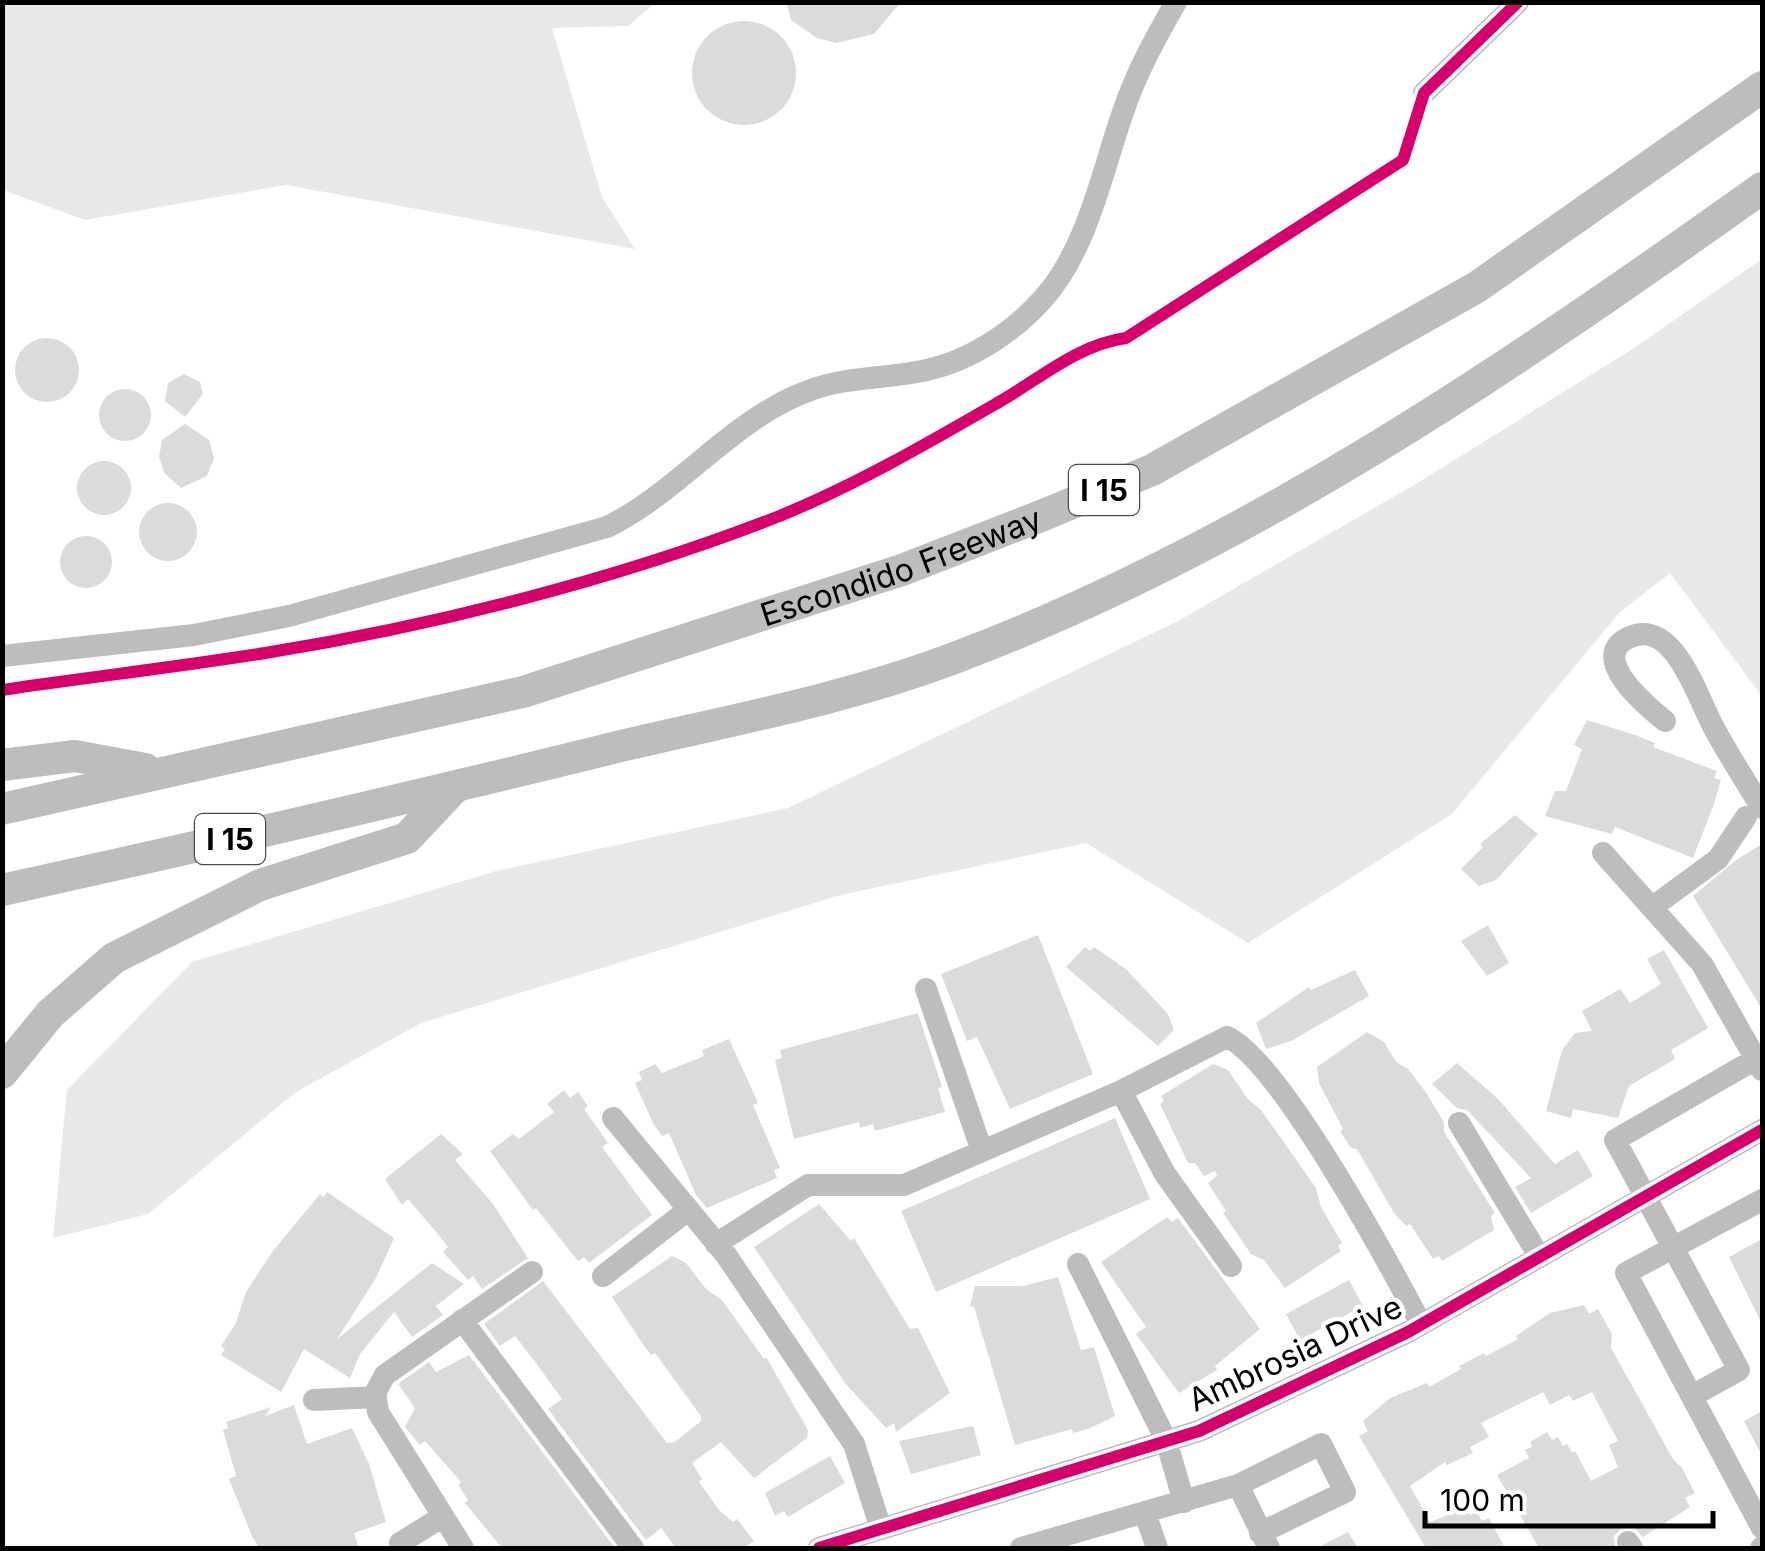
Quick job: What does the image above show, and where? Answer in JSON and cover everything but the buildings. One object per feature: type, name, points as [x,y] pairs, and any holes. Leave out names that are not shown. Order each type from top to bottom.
[{"type":"highway","name":"Escondido Freeway","points":[[2,809],[523,692],[902,570],[1152,470],[1478,287],[1762,86]]},
{"type":"highway","name":"I 15","points":[[2,890],[796,704],[954,659],[1121,586],[1304,489],[1460,394],[1762,188]]},
{"type":"highway","points":[[2,765],[75,756],[159,771]]},
{"type":"highway","points":[[2,1073],[50,1014],[114,958],[260,885],[407,838],[456,786]]},
{"type":"street","points":[[2,656],[194,635],[289,616],[607,528],[634,514],[773,408],[805,392],[844,379],[927,370],[963,358],[1004,334],[1044,298],[1074,245],[1124,109],[1176,2]]},
{"type":"street","points":[[1424,94],[1491,11],[1518,2]]},
{"type":"street","points":[[1654,906],[1718,859],[1754,813],[1684,666],[1654,636],[1638,634],[1621,641],[1616,652],[1620,677],[1628,691],[1665,722]]},
{"type":"street","points":[[1603,854],[1654,906],[1702,964],[1759,1064],[1615,1140],[1739,1370],[1692,1396]]},
{"type":"street","points":[[926,989],[982,1150]]},
{"type":"street","points":[[716,1244],[808,1185],[904,1185],[1121,1091],[1213,1042],[1228,1038],[1241,1044],[1366,1222],[1421,1324]]},
{"type":"street","points":[[1121,1091],[1165,1174],[1232,1266]]},
{"type":"street","points":[[613,1118],[716,1244],[854,1444],[881,1529]]},
{"type":"street","points":[[1460,1123],[1539,1256]]},
{"type":"street","name":"Ambrosia Drive","points":[[818,1548],[1199,1431],[1421,1324],[1762,1130]]},
{"type":"street","points":[[1762,1200],[1626,1273],[1762,1528]]},
{"type":"street","points":[[603,1276],[688,1210]]},
{"type":"street","points":[[1078,1264],[1166,1440],[1184,1502]]},
{"type":"street","points":[[463,1548],[378,1412],[376,1397],[384,1375],[532,1272]]},
{"type":"street","points":[[462,1320],[633,1548]]},
{"type":"street","points":[[314,1400],[376,1397]]},
{"type":"street","points":[[1021,1548],[1238,1485],[1321,1444],[1345,1492],[1265,1540],[1238,1485]]},
{"type":"street","points":[[1145,1513],[1158,1548]]},
{"type":"street","points":[[400,1543],[442,1517]]},
{"type":"shaded area","points":[[2,3],[655,3],[628,26],[552,28],[602,197],[635,249],[286,185],[85,220],[3,190]]},
{"type":"shaded area","points":[[1762,259],[1762,696],[1670,573],[1619,613],[1452,814],[1248,943],[1086,843],[841,895],[421,1023],[296,1092],[148,1214],[53,1238],[67,1090],[192,962],[496,871],[788,808],[1176,622],[1416,484],[1634,348]]},
{"type":"cycle path","points":[[2,690],[265,653],[394,629],[525,598],[654,561],[806,505],[918,448],[1075,355],[1126,338],[1403,160],[1424,93],[1518,2]]},
{"type":"cycle path","points":[[819,1548],[1199,1431],[1408,1332],[1762,1130]]}]
